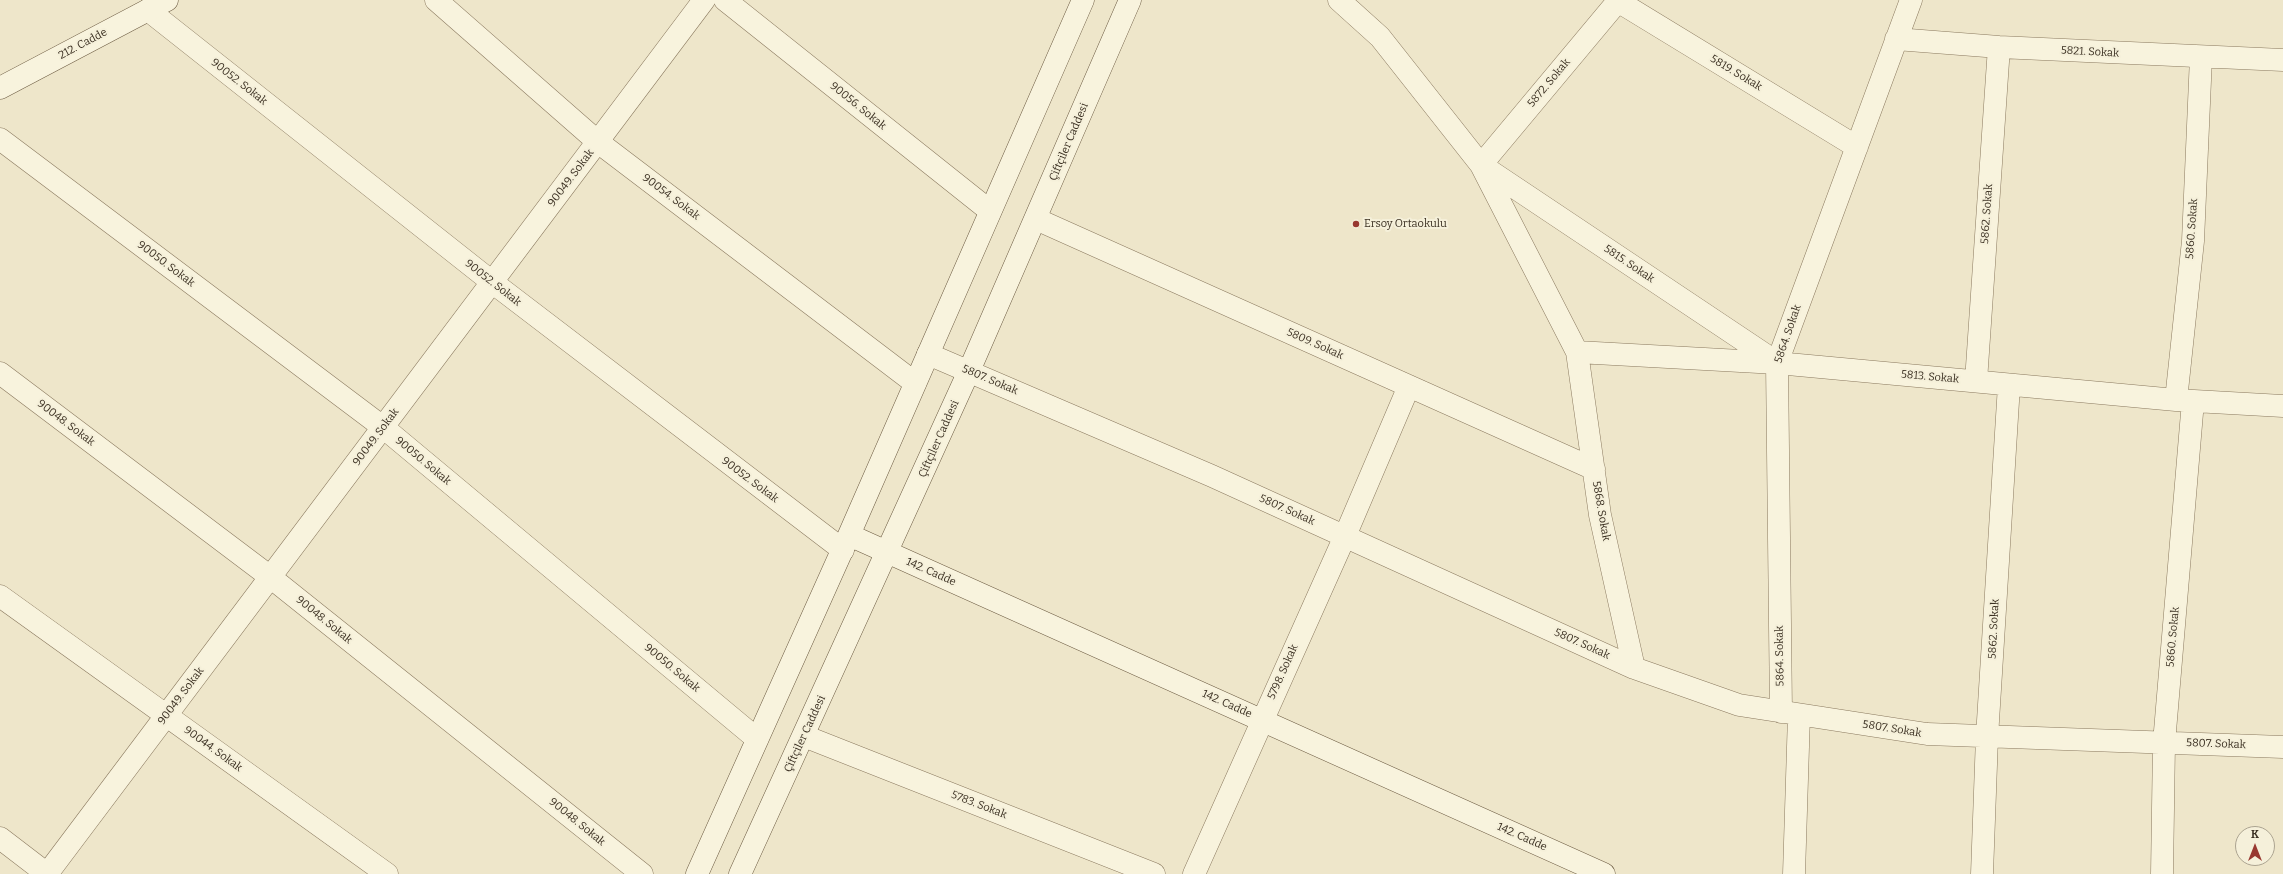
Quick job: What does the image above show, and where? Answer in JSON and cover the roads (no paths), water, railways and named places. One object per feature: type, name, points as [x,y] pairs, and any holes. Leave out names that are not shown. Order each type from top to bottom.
[{"type":"street","name":"212. Cadde","points":[[0,88],[167,0]]},
{"type":"street","name":"90054. Sokak","points":[[436,0],[598,142],[915,383]]},
{"type":"street","name":"90049. Sokak","points":[[47,874],[269,576],[384,428],[704,0]]},
{"type":"street","name":"90056. Sokak","points":[[725,0],[990,211]]},
{"type":"street","points":[[697,874],[846,542],[1083,0]]},
{"type":"street","name":"Çiftçiler Caddesi","points":[[740,874],[888,552],[969,371],[1130,0]]},
{"type":"street","name":"5815. Sokak","points":[[1339,0],[1380,37],[1481,165],[1577,352]]},
{"type":"street","name":"5864. Sokak","points":[[1794,874],[1790,714],[1777,363],[1911,0]]},
{"type":"street","name":"5872. Sokak","points":[[1481,165],[1617,1]]},
{"type":"street","name":"5819. Sokak","points":[[1617,1],[1857,147]]},
{"type":"street","name":"90052. Sokak","points":[[148,10],[492,282],[846,542]]},
{"type":"street","name":"5821. Sokak","points":[[1896,39],[1999,47],[2283,60]]},
{"type":"street","name":"5862. Sokak","points":[[1976,381],[1999,47]]},
{"type":"street","name":"5860. Sokak","points":[[2162,874],[2164,743],[2193,241],[2201,57]]},
{"type":"street","name":"90050. Sokak","points":[[0,138],[384,428],[757,739]]},
{"type":"street","name":"5815. Sokak","points":[[1481,165],[1777,363]]},
{"type":"street","name":"5809. Sokak","points":[[1036,219],[1594,469]]},
{"type":"street","name":"5813. Sokak","points":[[1577,352],[1777,363],[2184,401],[2283,406]]},
{"type":"street","name":"5868. Sokak","points":[[1577,352],[1600,515],[1634,668]]},
{"type":"street","name":"5807. Sokak","points":[[928,354],[1212,476],[1634,668],[1740,706],[1927,734],[2283,747]]},
{"type":"street","name":"90048. Sokak","points":[[0,373],[269,576],[642,874]]},
{"type":"street","name":"5862. Sokak","points":[[1982,874],[1988,737],[2009,385]]},
{"type":"street","name":"5798. Sokak","points":[[1194,874],[1345,536],[1409,386]]},
{"type":"street","name":"142. Cadde","points":[[846,542],[888,552],[1604,874]]},
{"type":"street","name":"90044. Sokak","points":[[0,596],[387,874]]},
{"type":"street","name":"5783. Sokak","points":[[804,736],[1154,874]]},
{"type":"street","points":[[0,838],[47,874]]},
{"type":"place","name":"Ersoy Ortaokulu","points":[[1356,224]]}]
